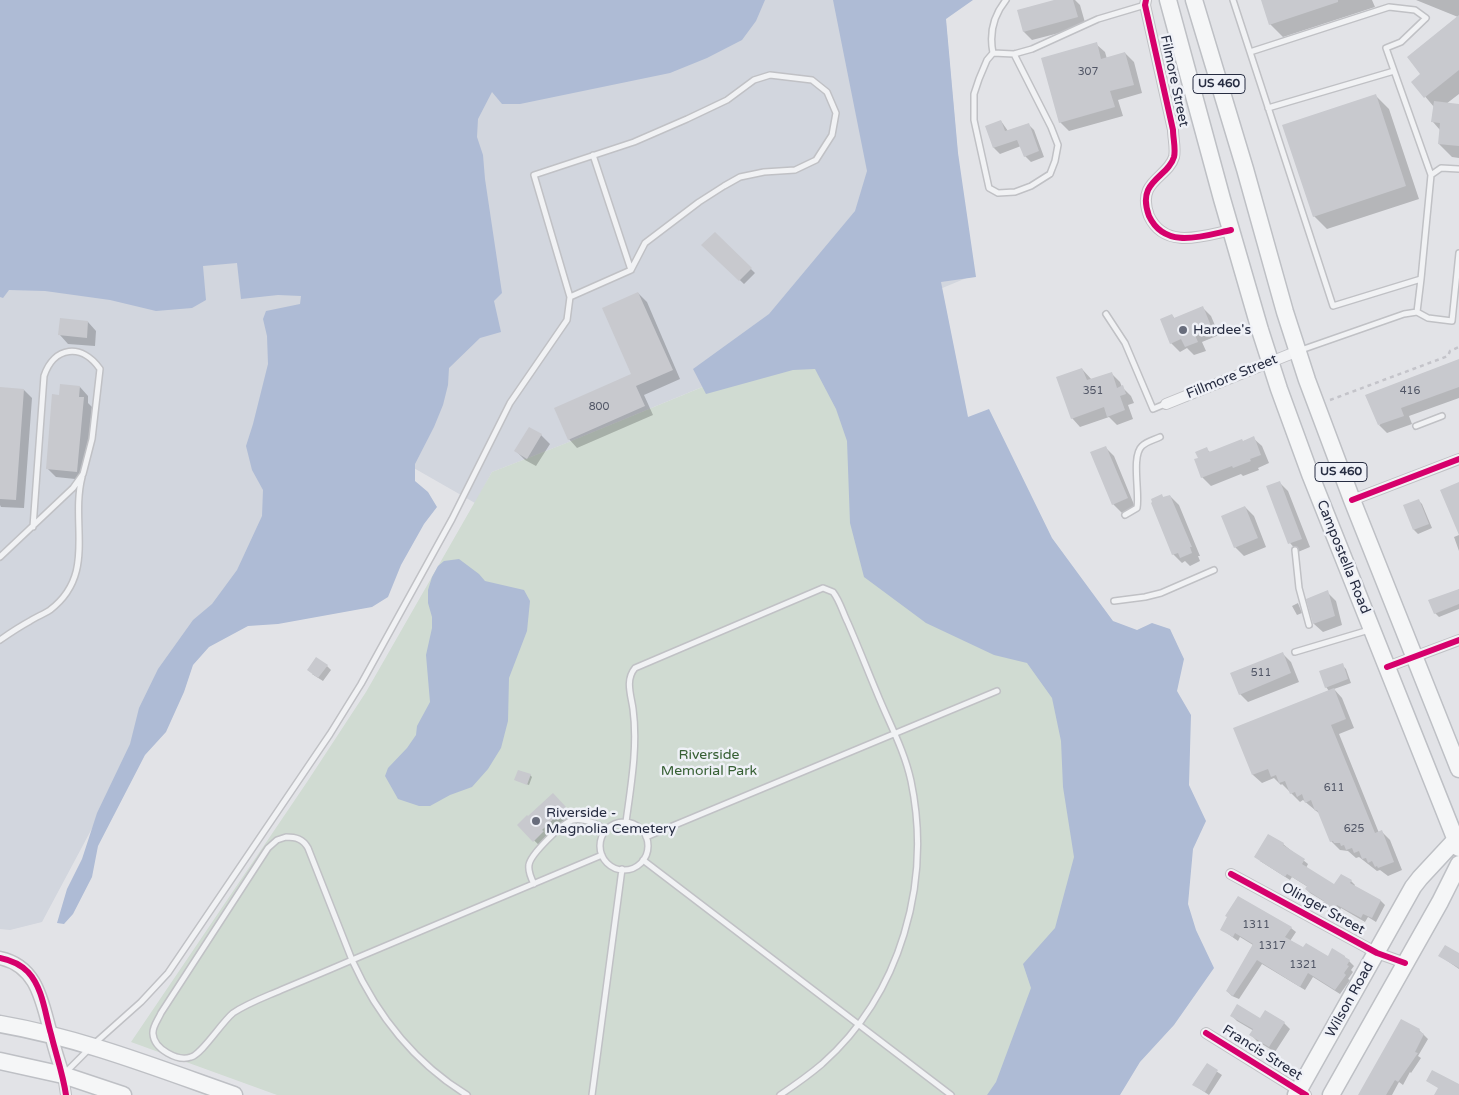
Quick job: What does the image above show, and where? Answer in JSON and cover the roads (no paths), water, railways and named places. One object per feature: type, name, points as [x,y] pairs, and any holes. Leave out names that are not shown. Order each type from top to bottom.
[{"type":"main road","name":"Campostella Road","points":[[1168,0],[1216,177],[1270,362],[1305,460],[1458,841]]},
{"type":"main road","name":"US 460","points":[[1194,0],[1298,351],[1352,500],[1459,769]]},
{"type":"main road","name":"Wilson Road","points":[[1300,1094],[1413,888],[1458,841]]},
{"type":"main road","points":[[1331,1095],[1459,864]]},
{"type":"main road","points":[[0,1024],[51,1034],[92,1046],[234,1095]]},
{"type":"main road","points":[[0,1062],[63,1076],[118,1093]]},
{"type":"main road","points":[[95,1095],[103,1092],[118,1093]]},
{"type":"street","name":"Filmore Street","points":[[1146,2],[1173,130],[1174,147],[1174,156],[1170,166],[1152,182],[1148,191],[1145,199],[1147,210],[1158,230],[1170,237],[1181,239],[1197,238],[1231,230]]},
{"type":"street","name":"Fillmore Street","points":[[1166,404],[1298,351]]},
{"type":"street","points":[[1352,500],[1459,459]]},
{"type":"street","points":[[1387,667],[1459,640]]},
{"type":"street","name":"Olinger Street","points":[[1231,874],[1376,953],[1405,964]]},
{"type":"street","points":[[0,958],[17,964],[28,972],[35,982],[42,997],[63,1076],[66,1095]]},
{"type":"street","name":"Francis Street","points":[[1206,1033],[1300,1094]]},
{"type":"lane","points":[[993,53],[990,41],[991,28],[997,13],[1006,0]]},
{"type":"lane","points":[[1233,0],[1333,306],[1420,279]]},
{"type":"lane","points":[[993,53],[1014,54],[1032,49],[1098,19],[1146,2]]},
{"type":"lane","points":[[1250,52],[1389,8],[1415,10],[1426,18],[1401,42],[1386,48],[1432,175],[1417,312]]},
{"type":"lane","points":[[993,53],[987,60],[974,94],[974,120],[989,188],[998,192],[1015,192],[1031,186],[1050,174],[1058,145],[1014,54]]},
{"type":"lane","points":[[1268,108],[1394,71]]},
{"type":"lane","points":[[63,1076],[92,1046],[141,1002],[168,973],[330,734],[361,684],[424,572],[510,403],[566,320],[570,297],[534,175],[634,142],[727,100],[754,80],[770,75],[812,80],[827,92],[836,113],[832,135],[816,160],[794,170],[764,172],[740,177],[699,202],[645,243],[631,270],[570,297]]},
{"type":"lane","points":[[593,155],[631,270]]},
{"type":"lane","points":[[1432,175],[1441,168],[1459,169]]},
{"type":"lane","points":[[1298,351],[1387,319],[1417,312],[1428,318],[1452,321],[1459,253]]},
{"type":"lane","points":[[1106,314],[1125,343],[1153,409],[1166,404]]},
{"type":"lane","points":[[0,640],[50,610],[72,587],[78,571],[80,551],[78,498],[92,439],[100,368],[94,360],[72,351],[62,353],[52,359],[44,376],[33,527]]},
{"type":"lane","points":[[1416,426],[1442,416]]},
{"type":"lane","points":[[1125,515],[1137,508],[1137,455],[1141,447],[1160,437]]},
{"type":"lane","points":[[0,557],[73,488],[83,474]]},
{"type":"lane","points":[[1295,550],[1299,588],[1309,625]]},
{"type":"lane","points":[[1114,601],[1161,593],[1214,570]]},
{"type":"lane","points":[[626,822],[632,779],[634,735],[634,711],[629,679],[635,668],[823,588],[829,589],[836,595],[880,702],[896,732],[908,771],[916,808],[918,836],[917,871],[906,930],[896,959],[882,987],[858,1024],[823,1063],[780,1095]]},
{"type":"lane","points":[[1295,652],[1372,630]]},
{"type":"lane","points":[[646,837],[997,691]]},
{"type":"lane","points":[[534,884],[529,865],[532,857],[562,825],[575,819],[586,820],[606,830]]},
{"type":"lane","points":[[626,822],[638,826],[646,837],[648,845],[647,853],[637,866],[630,869],[622,869],[610,865],[602,855],[601,842],[606,830],[626,822]]},
{"type":"lane","points":[[467,1095],[430,1068],[390,1026],[362,981],[352,960],[306,844],[294,837],[277,840],[268,848],[161,1013],[153,1030],[156,1044],[165,1052],[176,1057],[190,1058],[197,1054],[219,1026],[249,1004],[352,960],[602,855]]},
{"type":"lane","points":[[643,860],[950,1095]]},
{"type":"lane","points":[[592,1095],[622,869]]},
{"type":"water","points":[[0,0],[765,0],[756,21],[742,40],[707,58],[670,73],[520,104],[502,104],[492,92],[478,119],[477,137],[483,155],[502,293],[494,301],[501,332],[480,338],[449,368],[448,385],[443,405],[415,464],[415,481],[428,492],[437,507],[424,524],[401,565],[388,597],[372,607],[278,624],[248,626],[209,647],[193,665],[184,692],[166,732],[145,755],[98,846],[92,877],[73,914],[64,924],[57,923],[67,889],[82,859],[97,813],[130,744],[139,708],[158,669],[193,620],[212,604],[237,570],[262,516],[263,490],[252,470],[246,446],[268,364],[267,336],[263,319],[266,311],[300,304],[301,296],[278,295],[241,299],[237,263],[203,266],[206,300],[192,308],[156,311],[110,300],[45,291],[9,290],[3,298],[0,297]]},
{"type":"water","points":[[833,0],[973,0],[946,19],[958,153],[976,277],[941,282],[968,417],[989,409],[1052,538],[1113,621],[1137,630],[1152,623],[1170,629],[1184,659],[1177,691],[1191,715],[1189,785],[1206,821],[1193,849],[1188,904],[1196,930],[1214,968],[1174,1025],[1140,1062],[1120,1095],[987,1095],[996,1082],[1031,988],[1023,964],[1055,928],[1074,857],[1063,787],[1061,741],[1052,698],[1027,663],[994,655],[926,623],[864,577],[850,523],[847,441],[836,409],[815,369],[793,370],[706,394],[693,369],[769,314],[855,211],[867,171]]},
{"type":"water","points":[[459,559],[485,581],[524,590],[530,601],[527,631],[509,678],[508,721],[501,748],[488,769],[472,787],[450,795],[430,806],[419,806],[398,799],[385,776],[388,768],[407,748],[416,735],[417,726],[430,702],[426,655],[432,628],[428,590],[432,577],[438,566],[444,561]]},
{"type":"place","name":"Hardee's","points":[[1183,330]]},
{"type":"place","name":"Riverside - Magnolia Cemetery","points":[[536,821]]},
{"type":"park label","name":"Riverside Memorial Park","points":[[709,764]]}]
